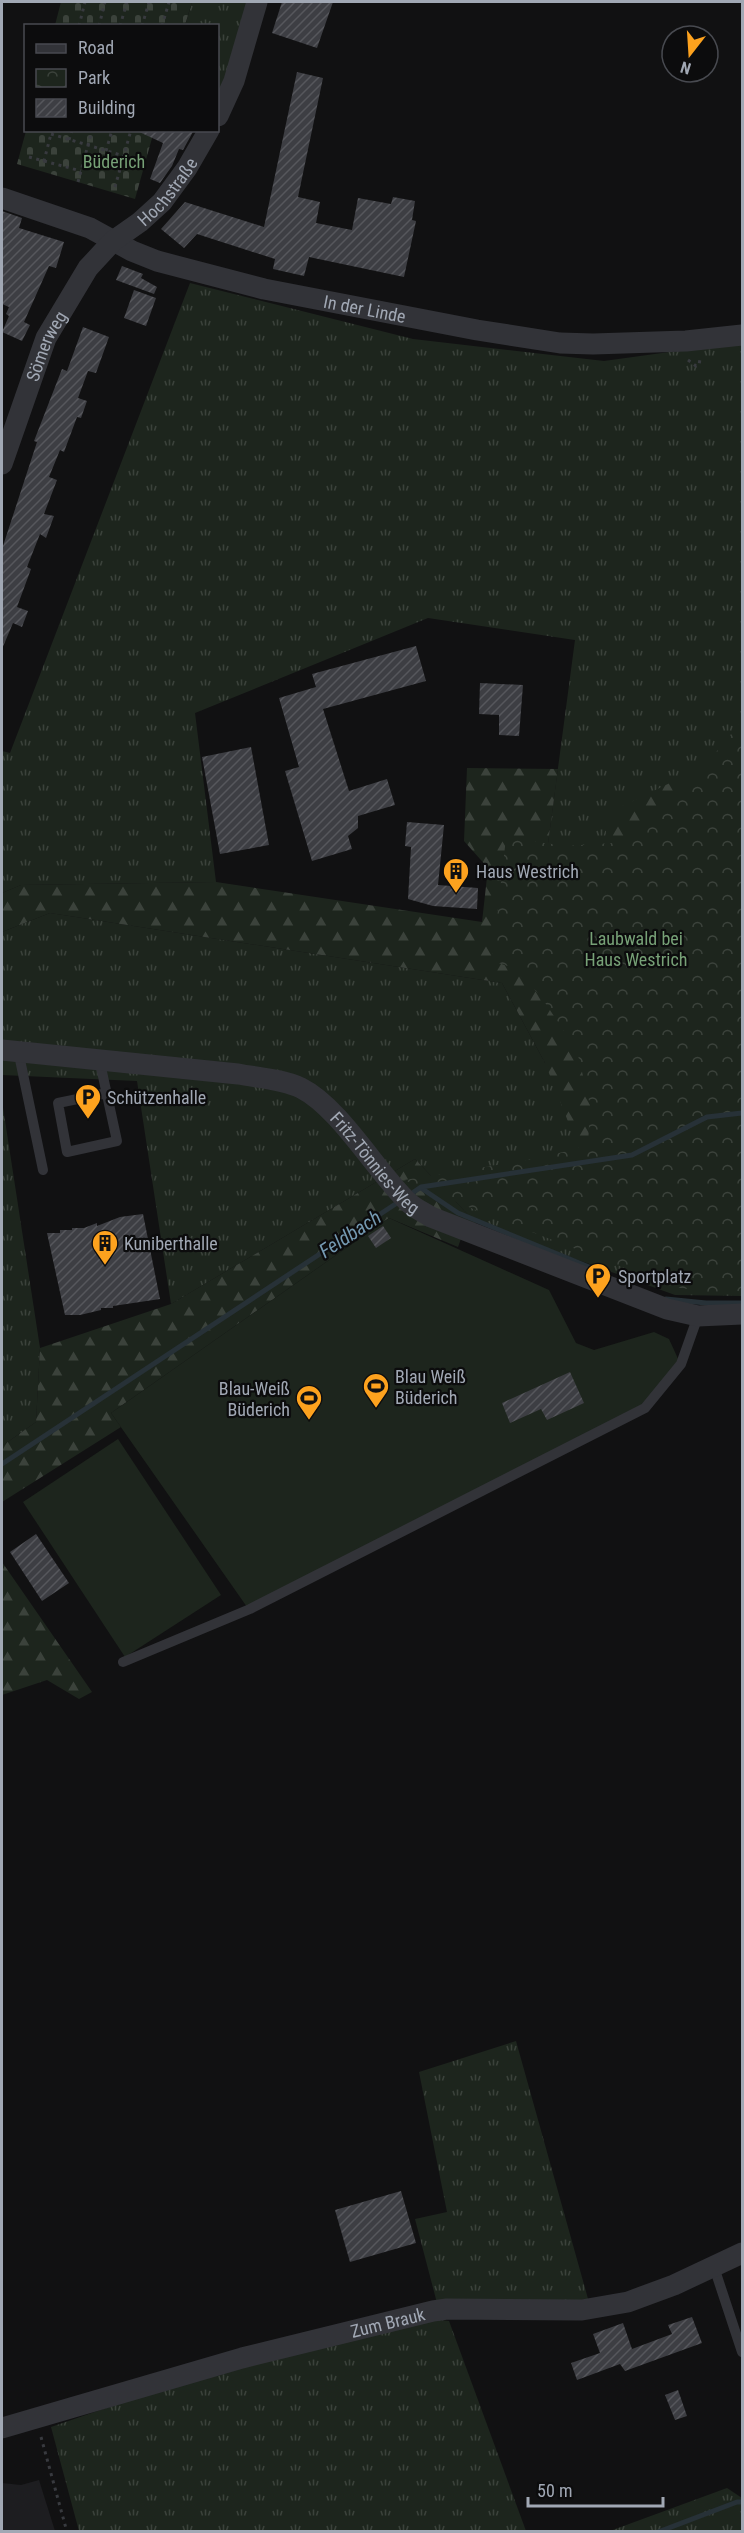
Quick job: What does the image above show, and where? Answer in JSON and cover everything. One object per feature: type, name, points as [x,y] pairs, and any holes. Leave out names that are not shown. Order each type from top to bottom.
[{"type":"street","points":[[219,114],[234,81],[257,2]]},
{"type":"street","name":"Hochstraße","points":[[113,241],[140,222],[162,202],[187,168],[208,132]]},
{"type":"street","name":"In der Linde","points":[[2,198],[66,219],[157,261],[264,289],[489,332],[560,343],[593,344],[686,341],[742,335]]},
{"type":"street","name":"Sömerweg","points":[[2,464],[46,338],[88,268],[113,241]]},
{"type":"street","name":"Fritz-Tönnies-Weg","points":[[10,1050],[238,1074],[274,1080],[301,1089],[322,1104],[405,1198],[431,1217],[668,1309],[698,1316],[742,1314]]},
{"type":"street","name":"Zum Brauk","points":[[2,2428],[242,2358],[433,2311],[447,2309],[582,2310],[628,2302],[742,2253]]},
{"type":"lane","points":[[10,1050],[42,1170]]},
{"type":"lane","points":[[99,1058],[107,1093],[117,1141],[68,1152],[58,1103],[107,1093]]},
{"type":"lane","points":[[123,1662],[250,1609],[645,1408],[681,1364],[698,1316]]},
{"type":"lane","points":[[714,2266],[742,2352]]},
{"type":"path","points":[[80,24],[85,2]]},
{"type":"path","points":[[100,24],[105,2]]},
{"type":"path","points":[[121,24],[127,2]]},
{"type":"path","points":[[143,24],[149,2]]},
{"type":"path","points":[[163,24],[169,2]]},
{"type":"path","points":[[44,161],[51,132],[69,140],[124,156]]},
{"type":"path","points":[[69,140],[71,132]]},
{"type":"path","points":[[78,182],[91,132]]},
{"type":"path","points":[[106,151],[111,132]]},
{"type":"path","points":[[115,187],[130,132]]},
{"type":"path","points":[[29,157],[81,171]]},
{"type":"path","points":[[35,2418],[67,2532]]},
{"type":"shaded area","points":[[39,2480],[55,2531],[2,2531],[2,2483],[21,2485]]},
{"type":"green space","points":[[61,2],[192,2],[185,24],[55,24]]},
{"type":"green space","points":[[192,2],[248,2],[225,85],[219,95],[219,24],[186,24]]},
{"type":"green space","name":"Büderich","points":[[26,132],[154,132],[135,199],[17,164]]},
{"type":"green space","points":[[190,283],[413,339],[604,361],[742,342],[742,773],[599,898],[543,881],[575,640],[428,618],[195,713],[216,882],[21,885],[2,893],[2,751],[10,753]]},
{"type":"green space","name":"Laubwald bei Haus Westrich","points":[[742,721],[742,1291],[707,1292],[674,1287],[404,1180],[534,1159],[588,1146],[590,1105],[577,1051],[540,995],[511,967],[492,961],[506,838],[567,846],[628,842],[670,807]]},
{"type":"green space","name":"Laubwald bei Haus Westrich","points":[[467,768],[558,769],[543,881],[599,898],[608,813],[674,781],[740,778],[742,1142],[580,1152],[545,1063],[502,983],[50,913],[2,932],[2,893],[21,885],[216,882],[482,922],[488,868],[464,841]]},
{"type":"green space","points":[[50,913],[502,983],[545,1063],[742,1142],[742,1296],[675,1295],[476,1223],[415,1159],[171,1304],[137,1081],[2,1075],[2,932]]},
{"type":"green space","points":[[2,1101],[40,1348],[36,1422],[2,1446]]},
{"type":"green space","points":[[415,1159],[476,1223],[465,1227],[458,1247],[389,1218],[111,1413],[121,1427],[2,1502],[2,1446],[36,1422],[40,1348],[171,1304]]},
{"type":"green space","name":"Blau Weiß Büderich","points":[[389,1218],[549,1290],[576,1343],[594,1350],[654,1332],[669,1339],[680,1363],[643,1405],[247,1607],[111,1413]]},
{"type":"green space","points":[[118,1439],[221,1595],[125,1657],[23,1502]]},
{"type":"green space","points":[[2,1562],[92,1692],[79,1699],[47,1680],[2,1695]]},
{"type":"green space","points":[[516,2041],[590,2306],[437,2303],[415,2219],[447,2212],[419,2072]]},
{"type":"green space","points":[[432,2319],[449,2321],[526,2531],[79,2531],[51,2427],[243,2361]]},
{"type":"green space","points":[[727,2488],[742,2498],[742,2531],[610,2531]]},
{"type":"building","points":[[282,2],[333,2],[317,48],[272,33]]},
{"type":"building","points":[[297,72],[323,78],[298,197],[320,202],[316,223],[352,230],[358,198],[391,204],[393,197],[415,201],[412,220],[416,221],[404,277],[309,257],[304,276],[273,269],[275,259],[197,234],[184,248],[161,229],[185,202],[264,227]]},
{"type":"building","points":[[139,132],[193,132],[183,150],[179,149],[172,166],[160,183],[150,179],[163,143]]},
{"type":"building","points":[[2,211],[22,218],[19,228],[64,242],[56,268],[49,266],[24,322],[30,325],[22,341],[2,332],[9,316],[6,314],[9,307],[2,304]]},
{"type":"building","points":[[122,266],[143,274],[141,278],[157,287],[154,294],[116,280]]},
{"type":"building","points":[[134,290],[156,298],[146,326],[124,318]]},
{"type":"building","points":[[83,327],[109,337],[96,373],[88,371],[78,398],[87,401],[81,418],[77,417],[64,452],[60,450],[49,477],[57,480],[44,514],[54,516],[46,538],[40,534],[27,567],[31,569],[17,607],[28,611],[22,627],[13,623],[2,649],[2,549],[37,442],[34,441],[62,369],[67,371]]},
{"type":"building","points":[[416,646],[426,681],[323,709],[349,791],[387,779],[395,805],[358,816],[358,828],[348,836],[352,849],[312,861],[285,771],[299,767],[279,698],[316,687],[312,674]]},
{"type":"building","points":[[480,683],[523,685],[519,736],[499,735],[499,715],[479,714]]},
{"type":"building","points":[[251,747],[269,845],[220,854],[202,757]]},
{"type":"building","points":[[407,822],[444,825],[438,885],[478,888],[477,909],[433,906],[408,899],[411,847],[405,846]]},
{"type":"building","name":"Kuniberthalle","points":[[143,1214],[160,1299],[113,1306],[113,1308],[101,1308],[101,1310],[80,1315],[65,1315],[47,1233],[60,1233],[60,1230],[84,1228],[97,1223],[97,1226],[120,1217]]},
{"type":"building","points":[[383,1226],[391,1238],[376,1248],[368,1236]]},
{"type":"building","points":[[570,1372],[584,1403],[547,1420],[541,1409],[510,1423],[502,1403]]},
{"type":"building","points":[[36,1534],[69,1583],[42,1601],[10,1552]]},
{"type":"building","points":[[401,2191],[416,2243],[350,2262],[335,2210]]},
{"type":"building","points":[[692,2317],[702,2343],[625,2371],[620,2364],[577,2380],[571,2363],[600,2353],[593,2334],[623,2323],[632,2349],[672,2334],[668,2325]]},
{"type":"building","points":[[678,2390],[687,2416],[675,2420],[665,2395]]},
{"type":"waterway","name":"Feldbach","points":[[408,1196],[421,1187],[632,1155],[707,1117],[742,1113]]},
{"type":"waterway","points":[[421,1188],[458,1213],[594,1269]]},
{"type":"waterway","name":"Feldbach","points":[[2,1464],[400,1201]]},
{"type":"waterway","points":[[666,1299],[706,1303],[742,1303]]},
{"type":"waterway","points":[[658,2532],[742,2502]]},
{"type":"place","name":"Haus Westrich","points":[[456,894]]},
{"type":"place","name":"Schützenhalle","points":[[88,1120]]},
{"type":"place","name":"Kuniberthalle","points":[[105,1266]]},
{"type":"place","name":"Sportplatz","points":[[598,1299]]},
{"type":"place","name":"Blau Weiß Büderich","points":[[376,1409]]},
{"type":"place","name":"Blau-Weiß Büderich","points":[[309,1421]]}]
